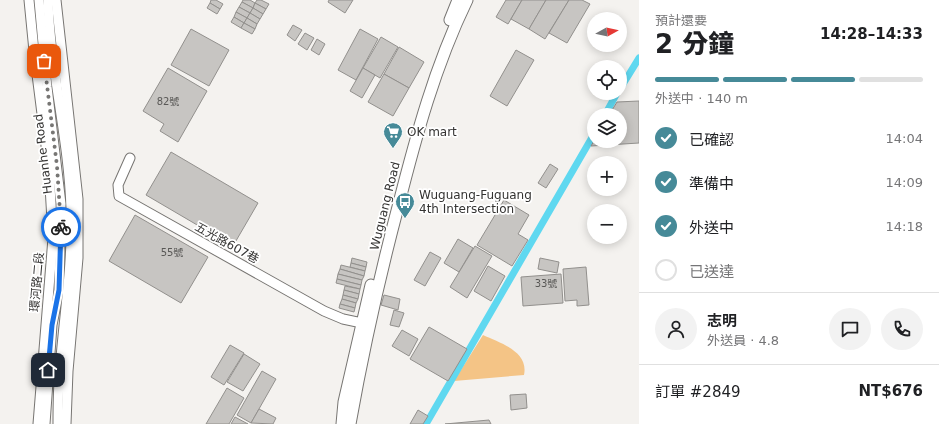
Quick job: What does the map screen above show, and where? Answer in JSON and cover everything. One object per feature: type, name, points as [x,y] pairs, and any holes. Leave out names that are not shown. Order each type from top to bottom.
[{"type":"main road","name":"Wuguang Road","points":[[342,424],[344,402],[362,323],[410,132],[432,67],[458,0]]},
{"type":"main road","name":"Wuguang Road","points":[[350,424],[381,272],[416,136],[438,69],[467,0]]},
{"type":"street","name":"環河路二段","points":[[29,0],[50,176],[53,238],[49,325],[38,424]]},
{"type":"street","name":"Huanhe Road","points":[[39,0],[47,87],[61,204],[59,290],[49,325]]},
{"type":"street","name":"Huanhe Road","points":[[48,0],[56,82],[66,152],[71,211],[68,278],[68,327]]},
{"type":"street","points":[[56,0],[78,198],[78,258],[68,327],[58,424]]},
{"type":"street","name":"五光路607巷","points":[[130,158],[118,184],[119,196],[324,312],[342,319],[362,323]]},
{"type":"street","points":[[49,325],[68,327]]},
{"type":"street","points":[[45,424],[45,370],[64,370]]},
{"type":"street","points":[[64,370],[66,424]]},
{"type":"shaded area","points":[[483,335],[505,345],[518,354],[524,367],[524,375],[454,381]]},
{"type":"building","points":[[211,0],[216,0],[223,4],[220,9],[210,3]]},
{"type":"building","points":[[243,0],[250,0],[255,3],[253,8],[242,2]]},
{"type":"building","points":[[257,0],[261,0],[269,4],[266,9],[255,3]]},
{"type":"building","points":[[329,0],[353,0],[345,13],[328,2]]},
{"type":"building","points":[[506,0],[522,0],[508,24],[496,17]]},
{"type":"building","points":[[522,0],[546,0],[529,29],[511,19]]},
{"type":"building","points":[[546,0],[569,0],[545,39],[529,29]]},
{"type":"building","points":[[569,0],[582,0],[590,4],[567,43],[549,33]]},
{"type":"building","points":[[242,2],[253,8],[250,13],[239,7]]},
{"type":"building","points":[[210,3],[220,9],[217,14],[207,8]]},
{"type":"building","points":[[255,3],[266,9],[263,14],[253,8]]},
{"type":"building","points":[[239,7],[250,13],[247,18],[236,12]]},
{"type":"building","points":[[253,8],[263,14],[260,19],[250,13]]},
{"type":"building","points":[[236,12],[247,18],[244,23],[234,17]]},
{"type":"building","points":[[250,13],[260,19],[257,24],[247,18]]},
{"type":"building","points":[[234,17],[244,23],[241,28],[231,22]]},
{"type":"building","points":[[247,18],[257,24],[255,29],[244,23]]},
{"type":"building","points":[[244,23],[255,29],[252,34],[241,28]]},
{"type":"building","points":[[293,25],[302,30],[295,41],[287,35]]},
{"type":"building","points":[[191,29],[229,50],[209,86],[171,65]]},
{"type":"building","points":[[360,29],[378,39],[356,80],[338,70]]},
{"type":"building","points":[[305,33],[314,38],[307,50],[298,44]]},
{"type":"building","points":[[381,37],[398,47],[380,78],[363,68]]},
{"type":"building","points":[[317,39],[325,44],[319,55],[311,50]]},
{"type":"building","points":[[399,47],[424,62],[409,88],[384,74]]},
{"type":"building","points":[[516,50],[534,60],[507,106],[490,96]]},
{"type":"building","points":[[168,68],[207,91],[178,142],[160,131],[164,124],[143,111]]},
{"type":"building","points":[[363,68],[375,75],[362,98],[350,91]]},
{"type":"building","points":[[384,74],[409,88],[393,116],[368,102]]},
{"type":"building","points":[[639,101],[639,143],[627,144],[627,108],[613,108],[617,102]]},
{"type":"building","points":[[171,152],[258,203],[233,246],[146,195]]},
{"type":"building","points":[[550,164],[558,169],[546,188],[538,183]]},
{"type":"building","points":[[504,200],[529,215],[518,234],[528,240],[512,266],[477,245]]},
{"type":"building","points":[[135,215],[208,257],[181,303],[109,261]]},
{"type":"building","points":[[458,239],[473,248],[459,272],[444,263]]},
{"type":"building","points":[[475,246],[492,256],[467,298],[450,287]]},
{"type":"building","points":[[430,252],[441,258],[425,286],[414,280]]},
{"type":"building","points":[[352,258],[367,262],[366,267],[351,263]]},
{"type":"building","points":[[540,258],[559,262],[557,273],[538,269]]},
{"type":"building","points":[[351,263],[366,267],[365,271],[350,267]]},
{"type":"building","points":[[341,265],[365,271],[364,276],[340,269]]},
{"type":"building","points":[[488,266],[505,276],[491,301],[474,291]]},
{"type":"building","points":[[586,267],[589,305],[577,306],[577,300],[565,301],[563,269]]},
{"type":"building","points":[[340,269],[364,276],[362,280],[338,274]]},
{"type":"building","points":[[338,274],[362,280],[361,285],[337,279]]},
{"type":"building","points":[[561,274],[563,303],[523,306],[521,277]]},
{"type":"building","points":[[337,279],[361,285],[360,289],[336,283]]},
{"type":"building","points":[[345,286],[360,289],[359,294],[344,290]]},
{"type":"building","points":[[344,290],[359,294],[358,299],[343,295]]},
{"type":"building","points":[[343,295],[358,299],[356,303],[342,299]]},
{"type":"building","points":[[384,295],[400,299],[398,310],[381,305]]},
{"type":"building","points":[[342,299],[356,303],[355,308],[340,304]]},
{"type":"building","points":[[340,304],[355,308],[354,312],[339,308]]},
{"type":"building","points":[[394,310],[404,313],[399,327],[390,325]]},
{"type":"building","points":[[429,327],[467,349],[448,381],[410,359]]},
{"type":"building","points":[[402,330],[418,339],[409,356],[392,346]]},
{"type":"building","points":[[230,345],[244,353],[224,385],[211,377]]},
{"type":"building","points":[[244,354],[260,364],[243,391],[227,382]]},
{"type":"building","points":[[262,371],[276,379],[251,423],[237,415]]},
{"type":"building","points":[[227,388],[244,398],[229,424],[206,424]]},
{"type":"building","points":[[526,394],[527,408],[511,410],[510,395]]},
{"type":"building","points":[[259,409],[276,418],[273,424],[251,423]]},
{"type":"building","points":[[418,410],[428,416],[423,424],[410,424]]},
{"type":"building","points":[[235,417],[248,424],[231,424]]},
{"type":"building","points":[[489,420],[491,424],[445,424]]},
{"type":"waterway","points":[[627,78],[639,58]]},
{"type":"waterway","points":[[609,108],[613,100]]},
{"type":"waterway","points":[[426,424],[587,146]]},
{"type":"way so far","points":[[44,61],[61,204],[61,227]]},
{"type":"place","name":"OK mart","points":[[393,149]]},
{"type":"place","name":"Wuguang-Fuguang 4th Intersection","points":[[405,219]]},
{"type":"route","points":[[48,370],[52,325],[59,290],[61,227]]}]
